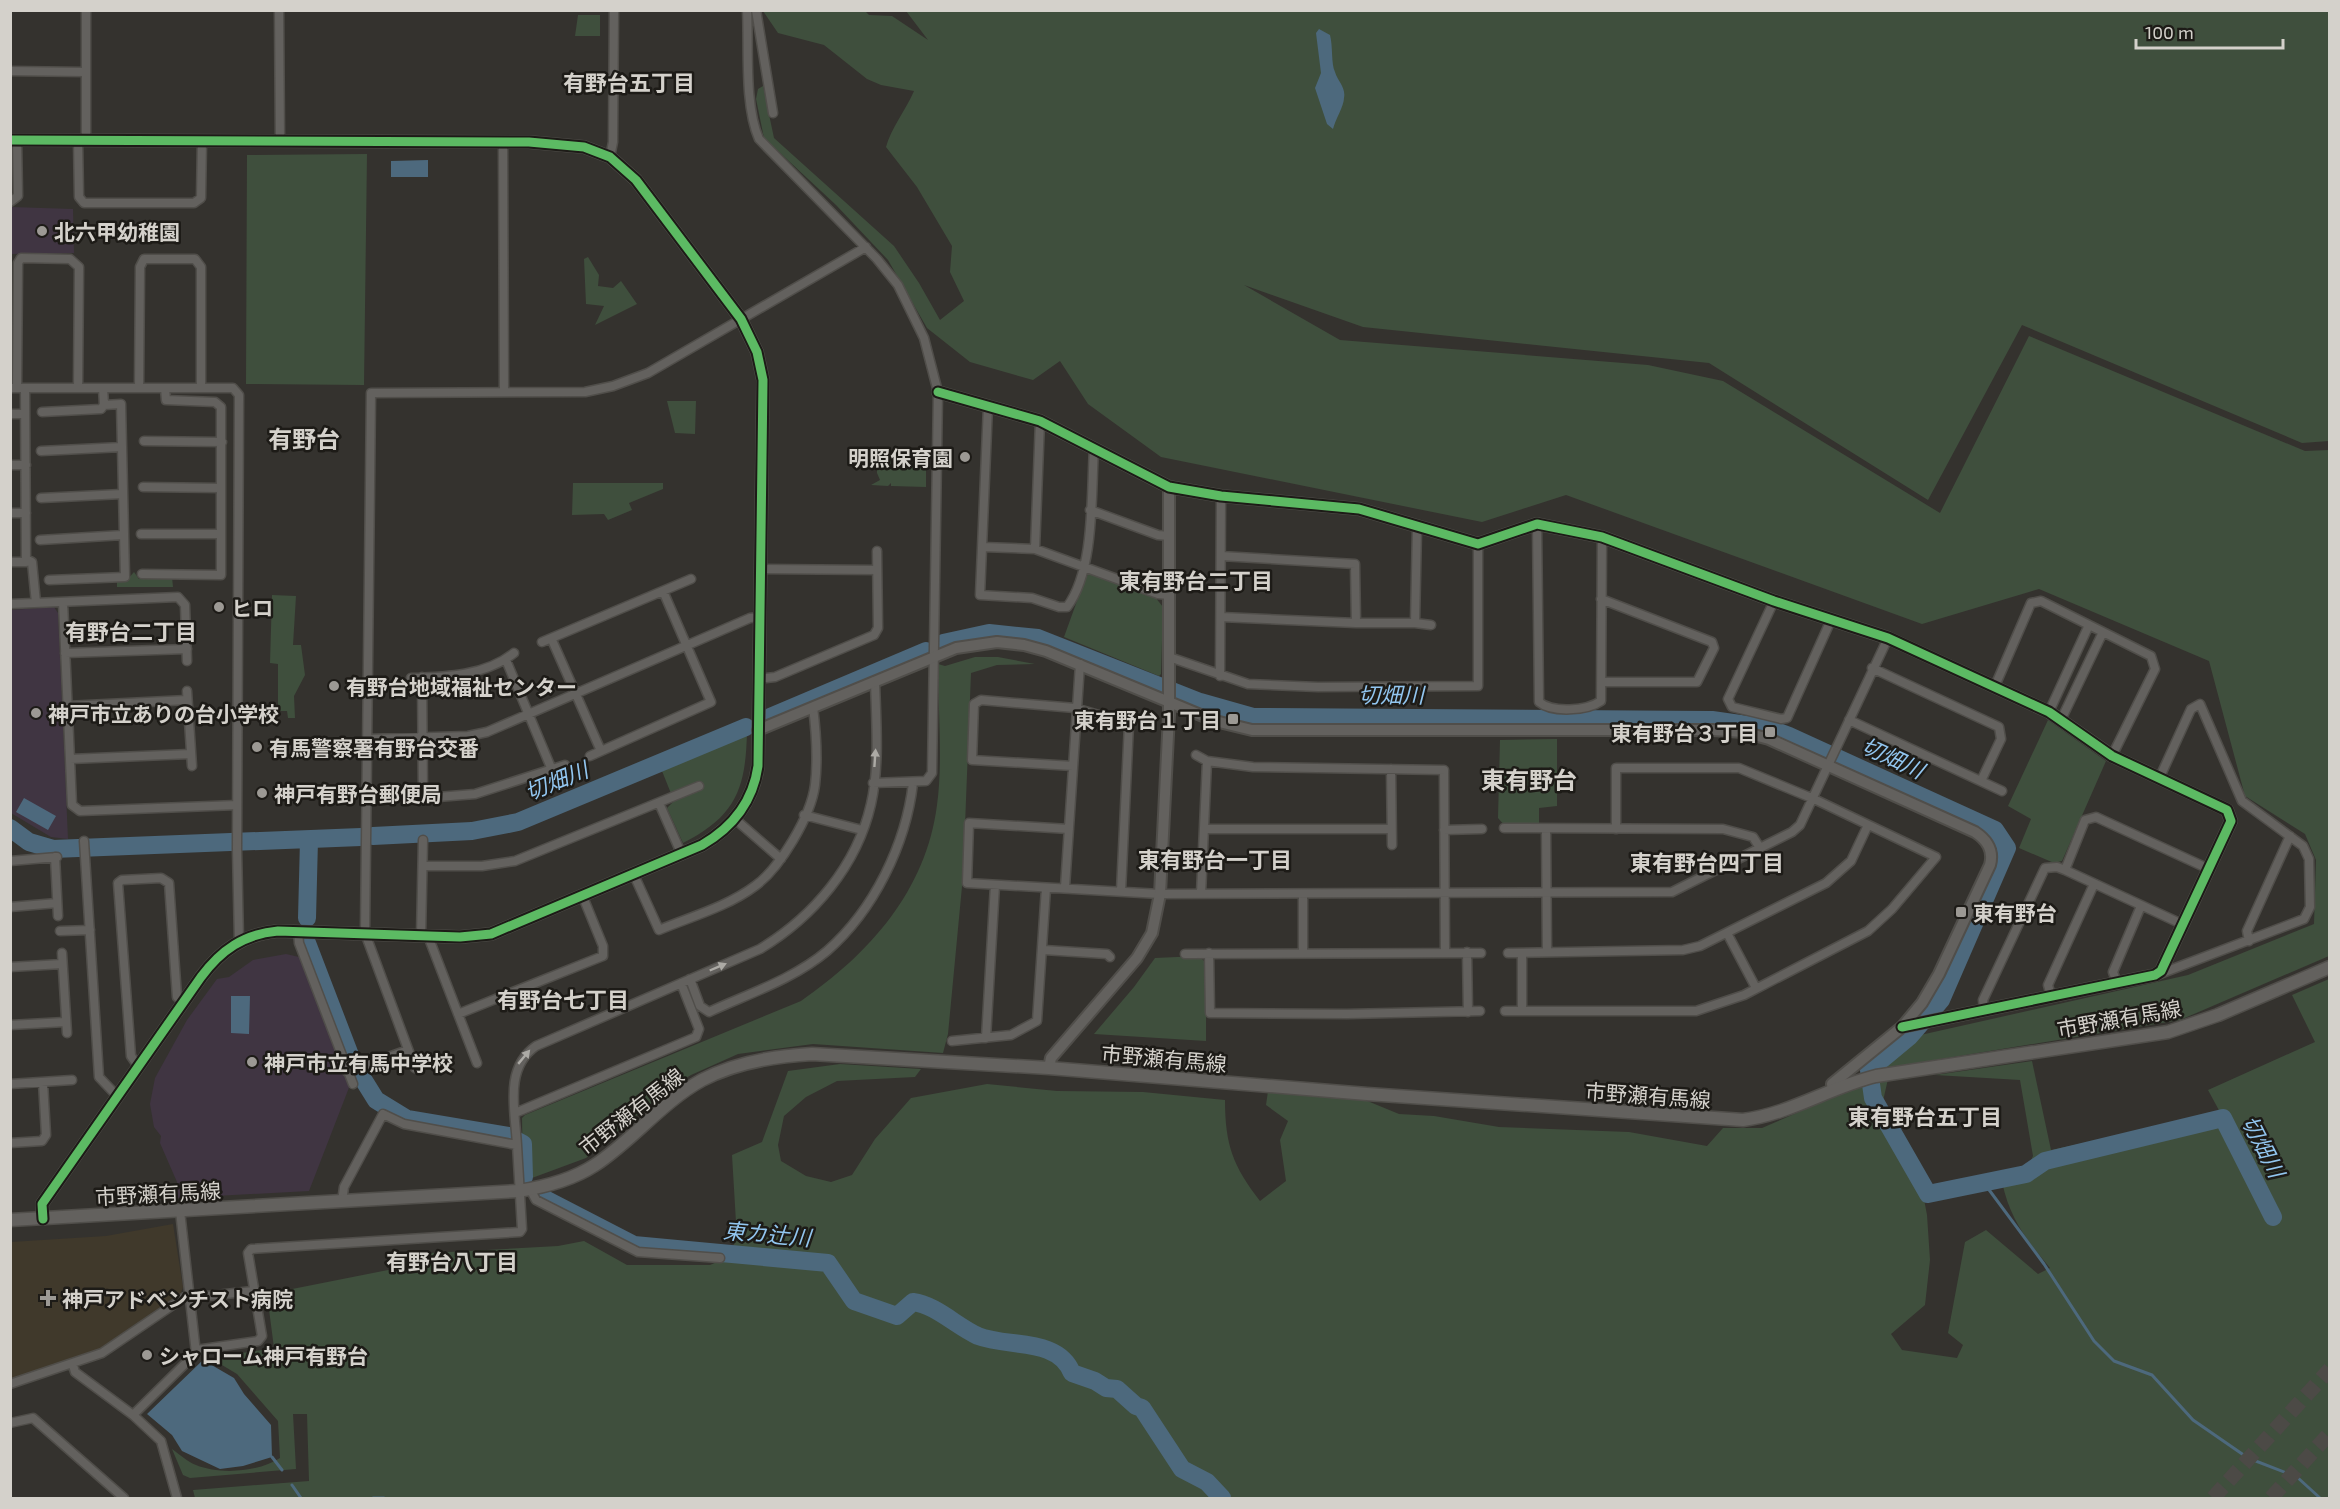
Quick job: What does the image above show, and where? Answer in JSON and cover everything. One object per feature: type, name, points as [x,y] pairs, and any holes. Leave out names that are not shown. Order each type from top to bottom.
[{"type":"main road","name":"市野瀬有馬線","points":[[10,1220],[524,1190],[558,1182],[596,1165],[670,1102],[703,1080],[745,1064],[777,1056],[830,1054],[1049,1068],[1727,1120],[1766,1116],[1870,1077],[2168,1032],[2218,1015],[2330,967]]},
{"type":"street","points":[[86,10],[79,197],[84,203],[194,203],[201,198],[202,141]]},
{"type":"street","points":[[279,10],[280,142]]},
{"type":"street","points":[[610,158],[613,142],[614,10]]},
{"type":"street","points":[[747,10],[751,110],[759,139],[866,247],[902,292],[924,338],[938,392],[932,773],[926,781],[873,783]]},
{"type":"street","points":[[756,10],[773,113]]},
{"type":"street","points":[[10,71],[85,72]]},
{"type":"street","points":[[10,202],[18,196],[14,140],[503,142],[567,144],[584,147],[610,158],[646,190],[741,319],[757,352],[763,380],[758,730],[755,780],[735,819],[715,838],[682,855],[491,934],[468,937],[269,931],[239,941],[209,966],[183,1002],[42,1204],[42,1219]]},
{"type":"street","points":[[503,142],[504,392]]},
{"type":"street","points":[[415,1068],[365,933],[371,393],[585,392],[613,386],[648,373],[866,247]]},
{"type":"street","points":[[10,562],[26,562],[26,414],[18,388],[18,262],[21,258],[70,259],[79,267],[78,388]]},
{"type":"street","points":[[139,388],[140,267],[144,259],[195,259],[201,267],[201,388]]},
{"type":"street","points":[[142,574],[221,575],[221,407],[215,402],[166,400],[165,387]]},
{"type":"street","points":[[18,388],[233,388],[239,395],[237,805],[239,941]]},
{"type":"street","points":[[103,388],[104,405]]},
{"type":"street","points":[[938,392],[1040,421],[1169,487],[1221,496],[1359,509],[1417,528],[1478,544],[1537,524],[1602,537],[1774,601],[1887,638],[1995,686],[2049,712],[2112,756],[2224,807],[2230,814],[2231,821],[2165,966],[2155,975]]},
{"type":"street","points":[[42,412],[101,409],[104,405],[121,404],[125,577],[49,580]]},
{"type":"street","points":[[988,406],[980,595],[1032,598],[1059,607],[1067,607],[1072,600],[1085,565],[1094,448]]},
{"type":"street","points":[[10,414],[26,414]]},
{"type":"street","points":[[1035,549],[1040,421]]},
{"type":"street","points":[[144,441],[222,442]]},
{"type":"street","points":[[41,451],[122,447]]},
{"type":"street","points":[[10,465],[26,465]]},
{"type":"street","points":[[143,487],[221,488]]},
{"type":"street","points":[[1049,1068],[1051,1058],[1137,958],[1152,933],[1160,894],[1169,702],[1169,487]]},
{"type":"street","points":[[41,498],[122,494]]},
{"type":"street","points":[[1221,496],[1221,676]]},
{"type":"street","points":[[1089,510],[1158,535],[1169,536]]},
{"type":"street","points":[[10,513],[26,513]]},
{"type":"street","points":[[1537,524],[1539,702],[1546,708],[1592,707],[1601,701],[1602,537]]},
{"type":"street","points":[[1415,623],[1417,528]]},
{"type":"street","points":[[141,534],[221,534]]},
{"type":"street","points":[[40,540],[123,535]]},
{"type":"street","points":[[1169,657],[1248,684],[1478,686],[1478,544]]},
{"type":"street","points":[[983,547],[1035,549],[1085,565],[1158,594],[1169,595]]},
{"type":"street","points":[[758,679],[775,677],[874,635],[878,628],[877,551]]},
{"type":"street","points":[[1221,556],[1355,564],[1356,623]]},
{"type":"street","points":[[26,559],[32,562],[34,568],[36,603]]},
{"type":"street","points":[[760,569],[877,570]]},
{"type":"street","points":[[542,642],[552,640],[691,579]]},
{"type":"street","points":[[590,756],[711,702],[663,591]]},
{"type":"street","points":[[10,604],[178,597],[185,605],[187,661]]},
{"type":"street","points":[[1601,599],[1712,642],[1714,648],[1697,682],[1601,682]]},
{"type":"street","points":[[1774,601],[1728,699],[1732,707],[1781,719],[1787,718],[1832,620]]},
{"type":"street","points":[[1995,686],[2031,603],[2041,601],[2151,656],[2155,669],[2112,756]]},
{"type":"street","points":[[63,602],[72,805],[80,811],[237,805]]},
{"type":"street","points":[[367,739],[477,734],[529,714],[751,618],[759,617]]},
{"type":"street","points":[[1221,617],[1431,625]]},
{"type":"street","points":[[2049,712],[2089,625]]},
{"type":"street","points":[[2061,720],[2103,632]]},
{"type":"street","points":[[1069,829],[969,823],[967,883],[1160,894],[1672,892],[1760,848],[1800,825],[1887,638]]},
{"type":"street","points":[[552,640],[601,751]]},
{"type":"street","points":[[758,730],[933,657],[971,645],[997,642],[1035,648],[1080,664],[1226,724],[1269,731],[1727,730],[1769,739],[1975,832],[1986,840],[1991,852],[1990,864],[1939,975],[1926,998],[1903,1027],[1832,1083],[1833,1090]]},
{"type":"street","points":[[65,653],[187,649]]},
{"type":"street","points":[[411,678],[448,678],[506,660],[514,653]]},
{"type":"street","points":[[506,660],[552,770]]},
{"type":"street","points":[[1065,887],[1075,708],[1080,664]]},
{"type":"street","points":[[1872,668],[1999,727],[2001,739],[1981,781]]},
{"type":"street","points":[[422,677],[422,738],[418,798],[475,794],[565,765]]},
{"type":"street","points":[[196,1350],[258,1341],[262,1336],[248,1253],[251,1249],[520,1232],[524,1190],[517,1145],[515,1069],[523,1055],[536,1046],[760,949],[785,934],[832,887],[855,849],[871,804],[876,735],[875,681]]},
{"type":"street","points":[[67,706],[187,696],[192,765]]},
{"type":"street","points":[[1073,766],[972,760],[974,704],[981,700],[1075,708],[1129,724],[1121,891]]},
{"type":"street","points":[[1903,1027],[2155,975],[2304,919],[2310,907],[2309,859],[2303,846],[2242,801],[2200,704],[2191,709],[2159,779]]},
{"type":"street","points":[[634,875],[659,930],[728,902],[756,886],[781,860],[796,834],[815,786],[813,707]]},
{"type":"street","points":[[1850,720],[2002,790]]},
{"type":"street","points":[[70,759],[190,754]]},
{"type":"street","points":[[1196,755],[1207,761],[1253,767],[1444,770],[1445,952]]},
{"type":"street","points":[[1201,894],[1207,761]]},
{"type":"street","points":[[1505,1011],[1698,1011],[1713,1008],[1868,931],[1892,909],[1936,857],[1814,799],[1739,768],[1616,768],[1617,829]]},
{"type":"street","points":[[1391,769],[1392,845]]},
{"type":"street","points":[[685,981],[700,1006],[709,1012],[794,973],[827,951],[860,915],[883,880],[900,837],[913,783]]},
{"type":"street","points":[[423,866],[482,866],[514,861],[699,786]]},
{"type":"street","points":[[659,803],[682,855]]},
{"type":"street","points":[[804,815],[862,830]]},
{"type":"street","points":[[2064,870],[2085,820],[2089,817],[2096,817],[2209,869]]},
{"type":"street","points":[[735,819],[781,860]]},
{"type":"street","points":[[1508,953],[1683,950],[1700,946],[1826,883],[1851,861],[1868,825]]},
{"type":"street","points":[[1504,828],[1546,830],[1723,829],[1753,837],[1760,848]]},
{"type":"street","points":[[1204,829],[1391,829]]},
{"type":"street","points":[[1444,830],[1482,829]]},
{"type":"street","points":[[1546,830],[1547,952]]},
{"type":"street","points":[[2249,941],[2247,931],[2290,836]]},
{"type":"street","points":[[423,840],[424,936],[477,1063]]},
{"type":"street","points":[[84,846],[99,1077],[117,1096]]},
{"type":"street","points":[[10,861],[56,857],[58,916]]},
{"type":"street","points":[[1984,1010],[1983,1000],[2045,868],[2057,867],[2184,925]]},
{"type":"street","points":[[138,1066],[131,1056],[118,884],[122,880],[161,878],[169,883],[177,997],[183,1002]]},
{"type":"street","points":[[2051,996],[2048,985],[2094,884]]},
{"type":"street","points":[[986,1038],[995,885]]},
{"type":"street","points":[[952,1041],[1011,1035],[1037,1021],[1044,950],[1046,888]]},
{"type":"street","points":[[1303,894],[1304,952]]},
{"type":"street","points":[[458,1014],[603,956],[603,946],[583,897]]},
{"type":"street","points":[[10,907],[57,903]]},
{"type":"street","points":[[2116,983],[2113,972],[2141,906]]},
{"type":"street","points":[[60,931],[90,930]]},
{"type":"street","points":[[298,931],[299,943],[347,1072],[354,1084]]},
{"type":"street","points":[[1727,933],[1756,988]]},
{"type":"street","points":[[1044,950],[1107,954],[1110,957]]},
{"type":"street","points":[[1467,952],[1468,1012]]},
{"type":"street","points":[[1522,952],[1522,1011]]},
{"type":"street","points":[[62,953],[67,1033]]},
{"type":"street","points":[[1209,953],[1210,1013],[1480,1011]]},
{"type":"street","points":[[1185,954],[1481,953]]},
{"type":"street","points":[[10,967],[62,964]]},
{"type":"street","points":[[515,1113],[696,1037],[699,1029],[685,981]]},
{"type":"street","points":[[10,1025],[65,1022]]},
{"type":"street","points":[[347,1072],[408,1050]]},
{"type":"street","points":[[10,1084],[72,1080]]},
{"type":"street","points":[[10,1143],[42,1141],[46,1135],[43,1082]]},
{"type":"street","points":[[342,1202],[344,1187],[383,1114],[404,1124],[517,1145]]},
{"type":"street","points":[[524,1190],[536,1200],[638,1252],[720,1258]]},
{"type":"street","points":[[134,1415],[194,1356],[196,1350],[180,1211]]},
{"type":"street","points":[[10,1384],[73,1365],[102,1353],[189,1296],[253,1291]]},
{"type":"street","points":[[73,1365],[75,1372],[134,1415],[161,1441],[177,1498]]},
{"type":"street","points":[[10,1423],[33,1418],[124,1498]]},
{"type":"shaded area","name":"北六甲幼稚園","points":[[11,207],[73,209],[74,253],[11,254]]},
{"type":"shaded area","name":"神戸市立ありの台小学校","points":[[54,607],[58,613],[68,839],[51,837],[11,813],[11,610]]},
{"type":"shaded area","name":"神戸市立有馬中学校","points":[[286,954],[299,957],[318,998],[350,1085],[309,1191],[178,1198],[177,1182],[160,1143],[161,1136],[154,1127],[150,1104],[155,1078],[187,1020],[217,979],[229,977],[253,960]]},
{"type":"shaded area","name":"神戸アドベンチスト病院","points":[[173,1224],[183,1287],[181,1293],[98,1350],[11,1379],[11,1242],[106,1236]]},
{"type":"green space","points":[[763,11],[865,11],[869,15],[892,16],[928,40],[906,11],[2329,11],[2329,441],[2302,443],[2022,325],[1928,500],[1709,363],[1363,327],[1244,285],[1340,340],[1648,365],[1723,381],[1940,513],[2029,336],[2305,451],[2329,450],[2329,956],[2180,1020],[1874,1070],[1916,1036],[2188,975],[2314,924],[2316,860],[2305,834],[2245,796],[2209,661],[2039,589],[1922,624],[1566,495],[1482,522],[1161,457],[1088,404],[1060,361],[1033,380],[970,362],[927,328],[888,260],[836,205],[764,138],[756,99],[758,89],[763,86],[774,138],[894,246],[940,320],[964,301],[950,272],[952,246],[917,187],[886,147],[914,91],[881,85],[867,79],[824,45],[778,33]]},
{"type":"green space","points":[[578,15],[600,15],[600,36],[575,36]]},
{"type":"green space","points":[[367,154],[364,385],[246,384],[247,155]]},
{"type":"green space","points":[[588,257],[599,275],[598,286],[613,288],[621,281],[637,304],[595,325],[604,306],[586,304],[584,259]]},
{"type":"green space","points":[[667,401],[696,401],[695,434],[675,433]]},
{"type":"green space","points":[[877,456],[911,457],[911,463],[926,465],[926,487],[891,486],[891,483],[888,486],[871,485],[880,480],[877,473]]},
{"type":"green space","points":[[573,483],[663,483],[663,489],[629,503],[632,510],[608,520],[604,514],[572,515]]},
{"type":"green space","points":[[134,572],[139,579],[172,577],[173,587],[117,587],[117,580],[127,580]]},
{"type":"green space","points":[[1093,573],[1155,597],[1163,607],[1161,674],[1159,676],[1064,637],[1086,576]]},
{"type":"green space","points":[[272,595],[296,596],[293,645],[301,645],[305,675],[294,696],[295,718],[288,718],[287,711],[278,711],[278,664],[270,663]]},
{"type":"green space","points":[[975,657],[998,657],[1035,664],[997,665],[971,673],[963,876],[948,1034],[943,1053],[813,1044],[738,1054],[691,1075],[667,1090],[586,1158],[532,1178],[523,1178],[522,1118],[525,1115],[801,1001],[826,983],[871,941],[907,892],[921,865],[931,836],[940,771],[938,664],[945,666]]},
{"type":"green space","points":[[2048,720],[2106,761],[2062,861],[2054,863],[2019,848],[2031,819],[2008,806]]},
{"type":"green space","points":[[747,730],[744,769],[734,798],[715,822],[683,843],[667,808],[674,801],[660,766]]},
{"type":"green space","points":[[1557,739],[1557,806],[1539,808],[1539,825],[1505,826],[1498,818],[1500,740]]},
{"type":"green space","points":[[1199,956],[1206,963],[1206,1041],[1094,1034],[1155,958]]},
{"type":"green space","points":[[2329,979],[2329,1498],[195,1498],[193,1490],[309,1481],[307,1414],[293,1414],[296,1469],[190,1478],[183,1475],[172,1449],[193,1464],[228,1471],[251,1469],[280,1458],[278,1421],[237,1374],[217,1362],[217,1357],[274,1348],[267,1294],[393,1269],[393,1252],[430,1253],[558,1246],[584,1241],[627,1265],[710,1265],[726,1258],[737,1239],[732,1155],[762,1142],[788,1071],[840,1064],[921,1069],[915,1077],[837,1081],[806,1097],[784,1116],[778,1145],[781,1161],[806,1176],[831,1182],[852,1175],[875,1139],[911,1098],[987,1084],[1057,1091],[1143,1092],[1225,1100],[1225,1116],[1232,1154],[1243,1177],[1260,1201],[1286,1181],[1280,1140],[1288,1121],[1266,1105],[1268,1091],[1365,1100],[1399,1114],[1434,1116],[1499,1127],[1629,1132],[1707,1146],[1723,1128],[1762,1128],[1859,1086],[1888,1079],[1883,1101],[1919,1173],[1927,1215],[1930,1260],[1925,1305],[1891,1334],[1902,1350],[1957,1358],[1963,1345],[1948,1333],[1965,1242],[1986,1230],[2038,1274],[2050,1268],[2014,1218],[2002,1182],[2023,1178],[2033,1156],[2020,1080],[1935,1075],[2032,1061],[2051,1150],[2221,1114],[2208,1090],[2315,1042],[2292,995]]},
{"type":"water","points":[[1319,29],[1330,35],[1334,69],[1344,91],[1343,105],[1333,129],[1327,124],[1315,88],[1321,73],[1316,33]]},
{"type":"water","points":[[428,160],[428,177],[391,177],[391,161]]},
{"type":"water","points":[[24,798],[56,816],[48,830],[16,812]]},
{"type":"water","points":[[231,996],[250,996],[249,1034],[231,1033]]},
{"type":"water","points":[[203,1360],[234,1378],[244,1394],[271,1425],[272,1457],[243,1466],[220,1469],[182,1451],[172,1435],[147,1414]]},
{"type":"waterway","points":[[2330,195],[2330,209]]},
{"type":"waterway","name":"切畑川","points":[[943,643],[989,633],[1038,638],[1200,702],[1253,717],[1712,720],[1768,728],[1789,736],[1995,830],[2007,848],[1941,1000],[1910,1036],[1869,1070],[1873,1098],[1928,1194],[2026,1174],[2045,1161],[2223,1118],[2273,1217]]},
{"type":"waterway","name":"切畑川","points":[[770,717],[926,651]]},
{"type":"waterway","name":"切畑川","points":[[373,836],[472,831],[518,822],[746,727]]},
{"type":"waterway","name":"切畑川","points":[[10,828],[29,842],[53,849],[361,837]]},
{"type":"waterway","name":"東カ辻川","points":[[307,918],[309,840]]},
{"type":"waterway","name":"東カ辻川","points":[[307,943],[353,1063],[376,1100],[407,1119],[508,1136],[523,1144],[524,1177]]},
{"type":"waterway","points":[[1984,1183],[2044,1264],[2094,1341],[2114,1361],[2152,1375],[2193,1420],[2248,1458],[2297,1477],[2320,1498]]},
{"type":"waterway","name":"東カ辻川","points":[[543,1198],[634,1245],[828,1263],[854,1301],[897,1316],[913,1302],[921,1304],[938,1311],[978,1336],[990,1340],[1031,1345],[1056,1354],[1072,1373],[1095,1381],[1106,1388],[1117,1389],[1136,1406],[1142,1408],[1182,1469],[1207,1482],[1222,1498]]},
{"type":"waterway","points":[[272,1457],[282,1470]]},
{"type":"waterway","points":[[292,1485],[301,1498]]},
{"type":"waterway","points":[[373,1498],[384,1498]]},
{"type":"tunnel","points":[[2213,1498],[2330,1369]]},
{"type":"tunnel","points":[[2271,1498],[2330,1433]]},
{"type":"cycle path","points":[[10,140],[529,142],[584,147],[610,157],[636,180],[741,319],[757,352],[763,380],[758,766],[752,791],[740,812],[723,830],[702,845],[491,934],[460,937],[278,931],[254,936],[234,945],[225,951],[201,977],[42,1204],[43,1219]]},
{"type":"cycle path","points":[[938,392],[1040,421],[1169,487],[1221,496],[1359,509],[1478,544],[1537,524],[1602,537],[1774,601],[1888,638],[2049,712],[2112,756],[2227,810],[2231,821],[2161,971],[2155,975],[1902,1027]]},
{"type":"place","name":"北六甲幼稚園","points":[[42,231]]},
{"type":"place","name":"明照保育園","points":[[965,457]]},
{"type":"place","name":"ヒロ","points":[[219,607]]},
{"type":"place","name":"有野台地域福祉センター","points":[[334,686]]},
{"type":"place","name":"神戸市立ありの台小学校","points":[[36,713]]},
{"type":"place","name":"東有野台１丁目","points":[[1233,719]]},
{"type":"place","name":"東有野台３丁目","points":[[1770,732]]},
{"type":"place","name":"有馬警察署有野台交番","points":[[257,747]]},
{"type":"place","name":"神戸有野台郵便局","points":[[262,793]]},
{"type":"place","name":"東有野台","points":[[1961,912]]},
{"type":"place","name":"神戸市立有馬中学校","points":[[252,1062]]},
{"type":"place","name":"神戸アドベンチスト病院","points":[[48,1298]]},
{"type":"place","name":"シャローム神戸有野台","points":[[147,1355]]},
{"type":"district","name":"有野台五丁目","points":[[629,82]]},
{"type":"district","name":"有野台","points":[[304,438]]},
{"type":"district","name":"東有野台二丁目","points":[[1196,580]]},
{"type":"district","name":"有野台二丁目","points":[[131,631]]},
{"type":"district","name":"東有野台","points":[[1529,779]]},
{"type":"district","name":"東有野台一丁目","points":[[1215,859]]},
{"type":"district","name":"東有野台四丁目","points":[[1707,862]]},
{"type":"district","name":"有野台七丁目","points":[[563,999]]},
{"type":"district","name":"東有野台五丁目","points":[[1925,1116]]},
{"type":"district","name":"有野台八丁目","points":[[452,1261]]}]
